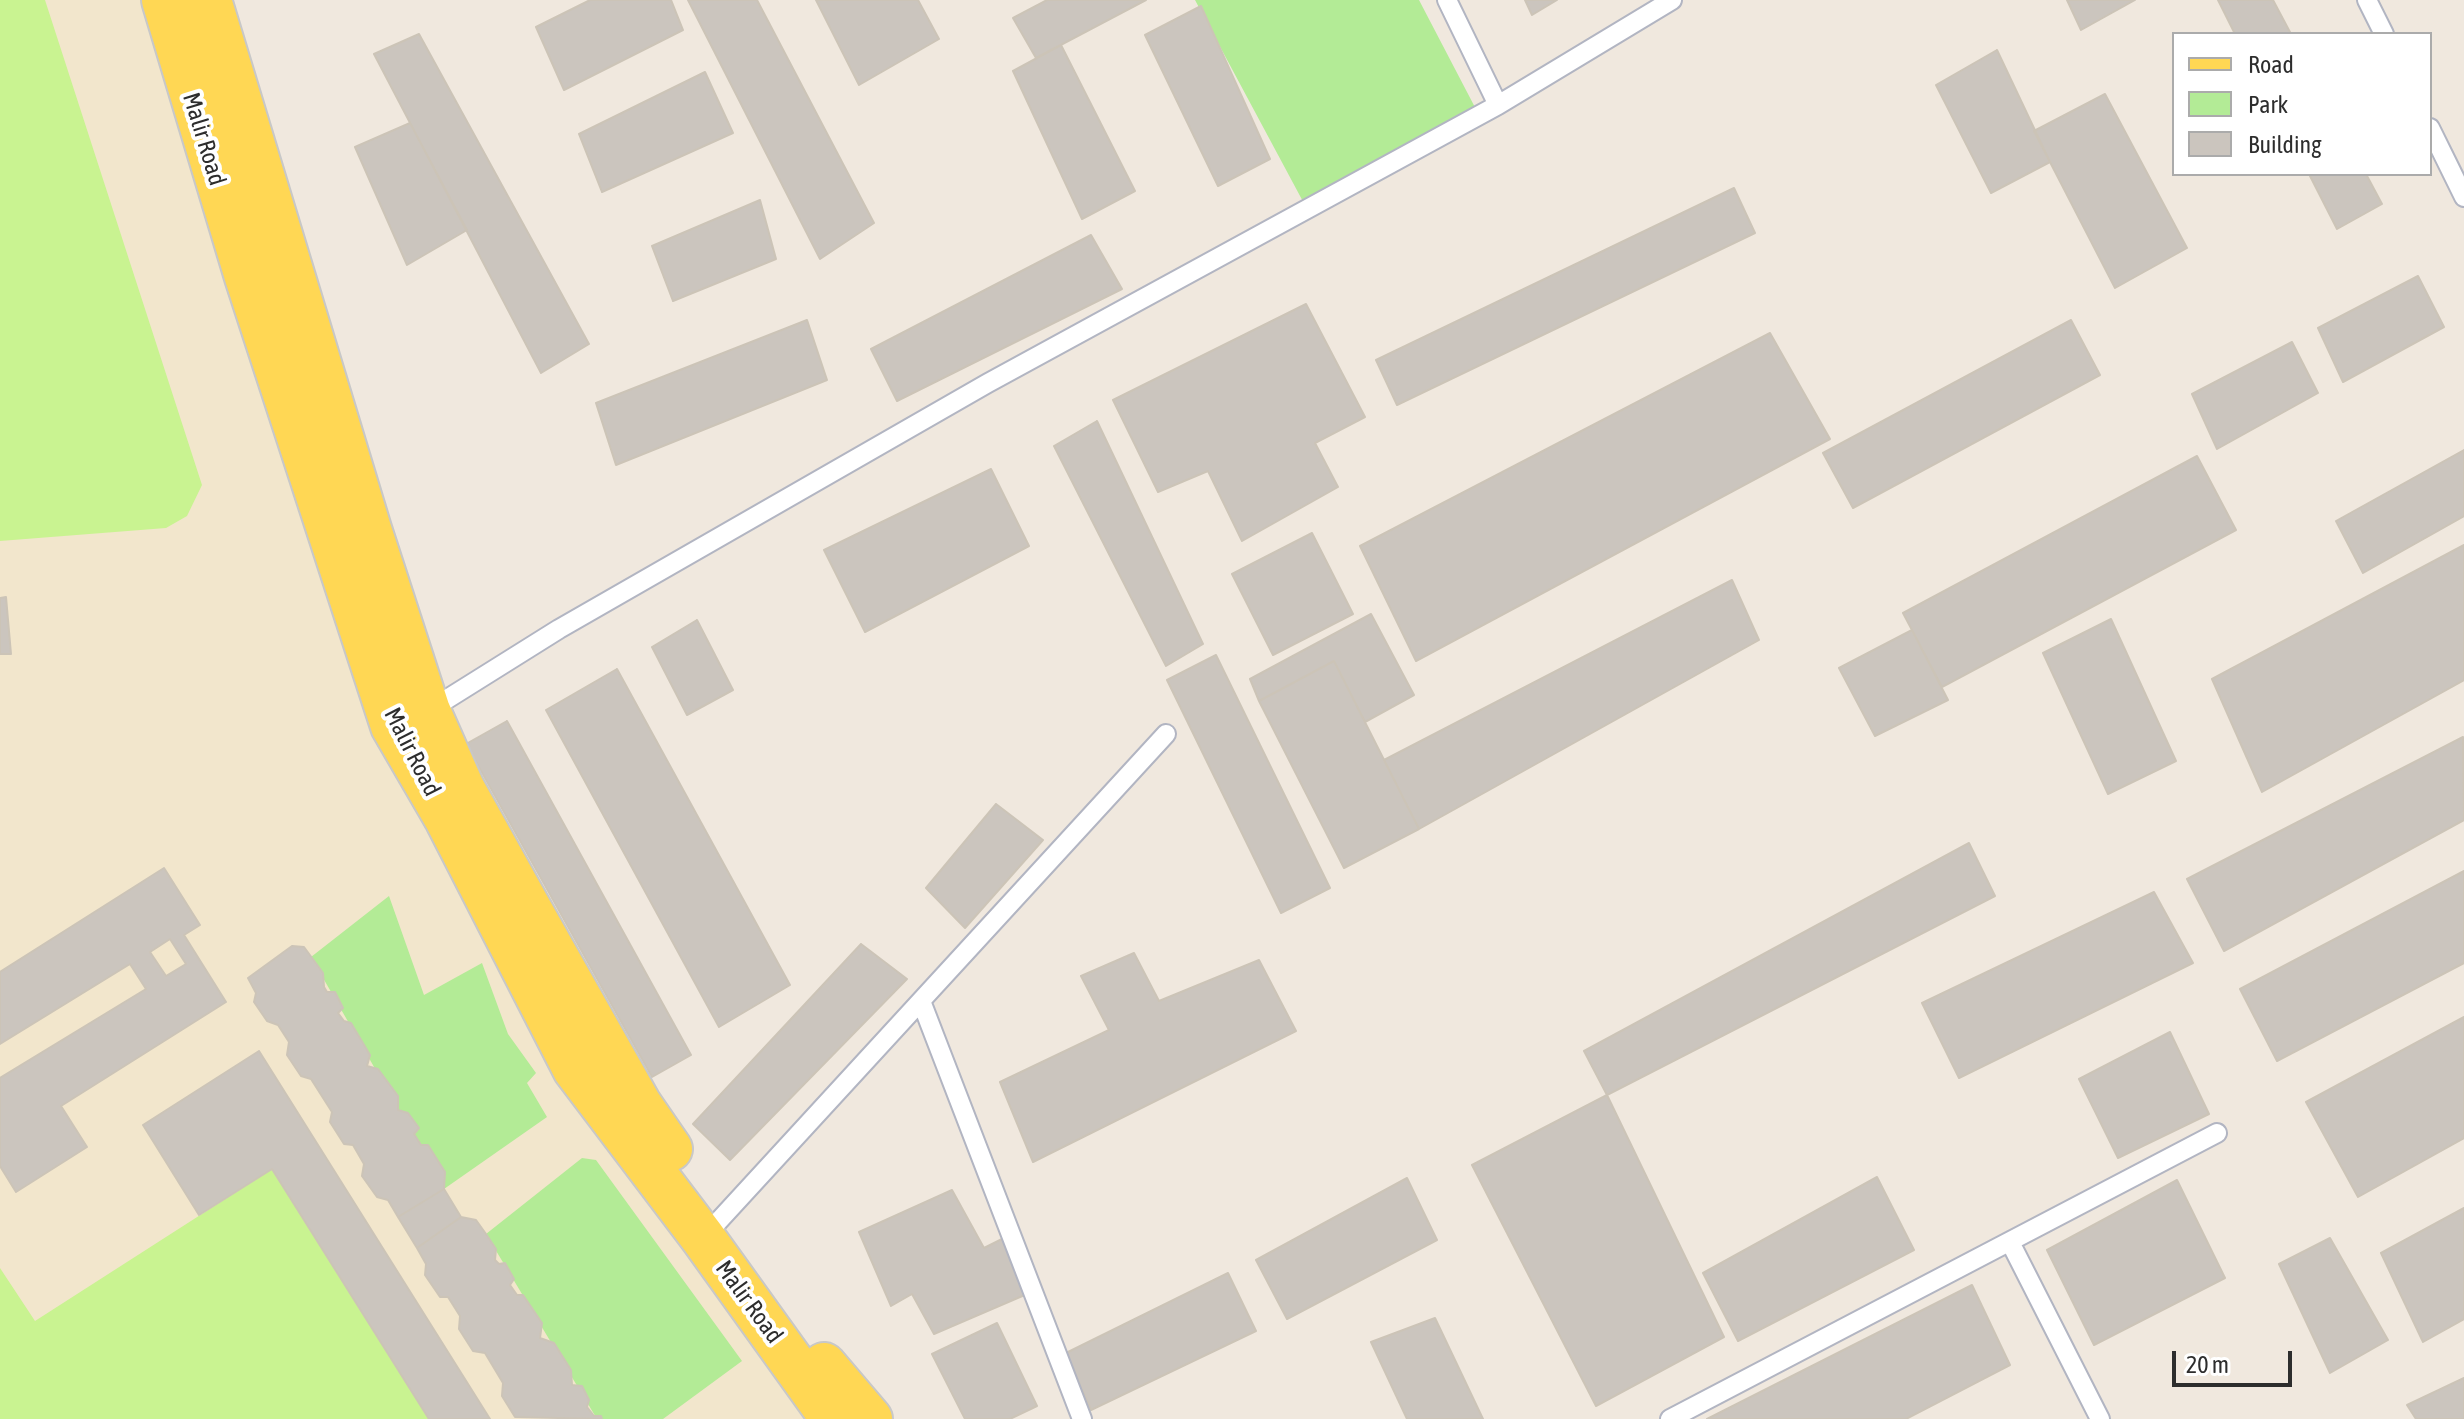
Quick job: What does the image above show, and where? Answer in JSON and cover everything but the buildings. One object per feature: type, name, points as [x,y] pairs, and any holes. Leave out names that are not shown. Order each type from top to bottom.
[{"type":"main road","name":"Malir Road","points":[[164,0],[247,277],[393,726],[447,819],[575,1069],[870,1419]]},
{"type":"main road","name":"Malir Road","points":[[209,0],[369,529],[428,711],[462,788],[603,1043],[712,1228],[833,1419]]},
{"type":"lane","points":[[1447,0],[1498,105]]},
{"type":"lane","points":[[428,711],[559,629],[988,383],[1498,105],[1672,0]]},
{"type":"lane","points":[[2367,0],[2383,32]]},
{"type":"lane","points":[[2432,132],[2464,197]]},
{"type":"lane","points":[[712,1228],[1166,734]]},
{"type":"lane","points":[[921,1001],[1082,1419]]},
{"type":"lane","points":[[1670,1419],[2217,1133]]},
{"type":"lane","points":[[2010,1242],[2100,1419]]},
{"type":"shaded area","points":[[0,0],[161,0],[393,726],[833,1419],[0,1419]]},
{"type":"green space","points":[[0,0],[45,0],[202,485],[187,516],[166,528],[0,541]]},
{"type":"green space","points":[[1195,0],[1419,0],[1479,115],[1307,209]]},
{"type":"green space","points":[[389,896],[424,995],[482,963],[508,1034],[536,1073],[527,1083],[547,1117],[444,1189],[311,957]]},
{"type":"green space","points":[[582,1158],[596,1160],[742,1361],[663,1419],[597,1419],[486,1234]]},
{"type":"green space","points":[[272,1169],[429,1419],[0,1419],[0,1268],[35,1321]]}]
